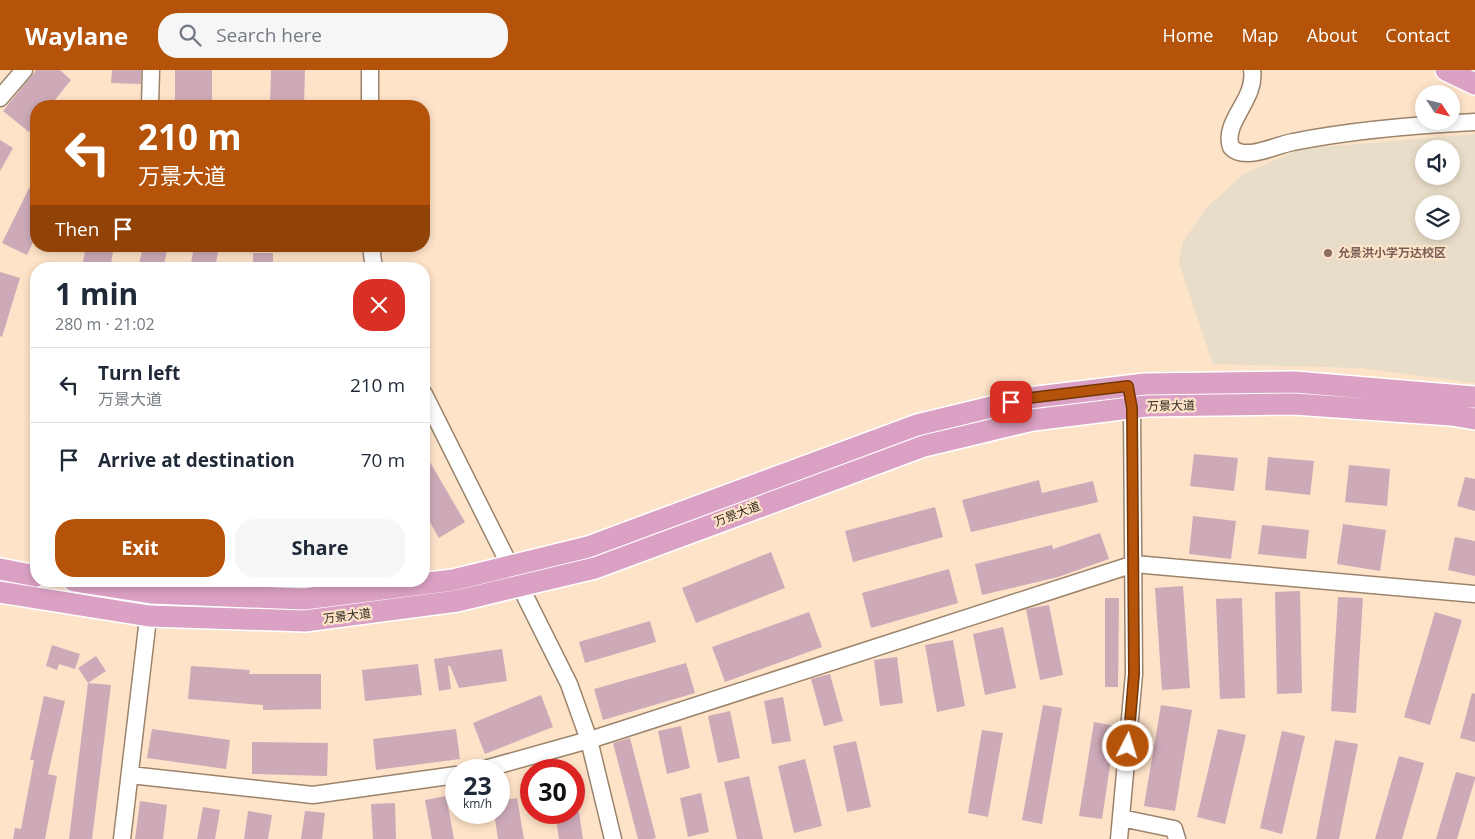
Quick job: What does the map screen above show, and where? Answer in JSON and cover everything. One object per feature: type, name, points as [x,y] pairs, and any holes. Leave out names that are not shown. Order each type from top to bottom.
[{"type":"main road","points":[[1446,70],[1475,84]]},
{"type":"main road","name":"万景大道","points":[[430,583],[453,580],[588,547],[917,425],[1029,398],[1128,386],[1295,382],[1475,397]]},
{"type":"main road","name":"万景大道","points":[[0,592],[149,616],[305,621],[457,601],[595,568],[924,446],[1033,420],[1132,408],[1294,404],[1451,415],[1475,419]]},
{"type":"main road","points":[[0,569],[30,575]]},
{"type":"main road","name":"万景大道","points":[[112,587],[151,593],[304,599],[398,587]]},
{"type":"street","points":[[0,98],[24,70]]},
{"type":"street","points":[[150,100],[151,70]]},
{"type":"street","points":[[370,70],[370,100]]},
{"type":"street","points":[[1252,70],[1252,87],[1235,121],[1230,138],[1231,147],[1238,152],[1251,152],[1292,142],[1358,131],[1475,122]]},
{"type":"street","points":[[1119,839],[1134,674],[1132,408],[1128,386]]},
{"type":"street","points":[[430,406],[568,684],[589,740],[613,839]]},
{"type":"street","points":[[510,762],[589,740],[1134,564],[1475,594]]},
{"type":"street","points":[[122,839],[151,593]]},
{"type":"street","points":[[130,775],[313,795],[445,777]]},
{"type":"street","points":[[1121,818],[1174,829],[1177,839]]},
{"type":"shaded area","name":"允景洪小学万达校区","points":[[1475,134],[1475,383],[1361,368],[1213,364],[1179,263],[1183,242],[1206,208],[1244,174],[1300,149]]},
{"type":"building","points":[[36,70],[60,70],[71,80],[55,100],[30,100],[29,132],[3,111]]},
{"type":"building","points":[[112,70],[141,70],[141,84],[111,83]]},
{"type":"building","points":[[175,70],[212,70],[212,100],[175,100]]},
{"type":"building","points":[[271,70],[305,70],[304,100],[270,100]]},
{"type":"building","points":[[0,140],[13,148],[0,171]]},
{"type":"building","points":[[30,186],[30,249],[27,255],[2,243]]},
{"type":"building","points":[[85,252],[113,252],[111,262],[83,262]]},
{"type":"building","points":[[142,252],[167,252],[165,262],[140,262]]},
{"type":"building","points":[[193,252],[218,252],[216,262],[191,262]]},
{"type":"building","points":[[253,253],[273,253],[273,262],[253,262]]},
{"type":"building","points":[[0,272],[20,278],[2,337],[0,336]]},
{"type":"building","points":[[1194,454],[1238,458],[1234,491],[1190,486]]},
{"type":"building","points":[[1268,457],[1314,461],[1310,495],[1265,490]]},
{"type":"building","points":[[430,462],[465,522],[439,538],[430,522]]},
{"type":"building","points":[[1349,465],[1390,469],[1387,506],[1345,502]]},
{"type":"building","points":[[1465,477],[1475,479],[1475,511],[1457,506]]},
{"type":"building","points":[[1039,480],[1042,493],[1093,481],[1098,502],[971,532],[962,500]]},
{"type":"building","points":[[935,507],[943,537],[853,562],[845,531]]},
{"type":"building","points":[[1193,516],[1236,521],[1231,559],[1189,554]]},
{"type":"building","points":[[1343,524],[1386,530],[1380,571],[1337,564]]},
{"type":"building","points":[[1262,525],[1309,530],[1306,559],[1258,554]]},
{"type":"building","points":[[1100,533],[1109,559],[1058,577],[982,595],[975,564],[1052,545],[1053,549]]},
{"type":"building","points":[[1455,537],[1475,541],[1475,576],[1448,570]]},
{"type":"building","points":[[771,552],[785,588],[696,623],[682,588]]},
{"type":"building","points":[[949,569],[958,603],[871,628],[862,593]]},
{"type":"building","points":[[1183,586],[1190,688],[1162,690],[1155,588]]},
{"type":"building","points":[[1300,591],[1302,693],[1277,694],[1275,592]]},
{"type":"building","points":[[1338,597],[1363,598],[1356,713],[1331,711]]},
{"type":"building","points":[[1105,598],[1119,598],[1118,687],[1105,687]]},
{"type":"building","points":[[1242,598],[1245,698],[1220,699],[1216,599]]},
{"type":"building","points":[[1049,605],[1063,675],[1040,680],[1026,609]]},
{"type":"building","points":[[809,612],[822,647],[725,682],[712,647]]},
{"type":"building","points":[[1435,612],[1462,620],[1430,725],[1404,717]]},
{"type":"building","points":[[650,621],[656,642],[585,663],[579,642]]},
{"type":"building","points":[[1003,627],[1016,688],[985,695],[973,634]]},
{"type":"building","points":[[953,640],[965,706],[937,712],[925,645]]},
{"type":"building","points":[[52,645],[80,654],[75,669],[59,664],[57,670],[46,666]]},
{"type":"building","points":[[502,649],[507,681],[459,688],[450,666],[448,666],[451,689],[439,691],[434,659]]},
{"type":"building","points":[[96,656],[106,671],[88,683],[78,668]]},
{"type":"building","points":[[897,657],[903,703],[880,706],[874,660]]},
{"type":"building","points":[[686,663],[695,693],[603,720],[594,689]]},
{"type":"building","points":[[418,664],[422,695],[365,701],[362,670]]},
{"type":"building","points":[[191,666],[250,670],[249,674],[321,674],[321,709],[263,710],[263,705],[188,699]]},
{"type":"building","points":[[830,674],[843,721],[824,726],[811,679]]},
{"type":"building","points":[[88,683],[111,685],[92,839],[69,839]]},
{"type":"building","points":[[1472,693],[1475,694],[1475,742],[1460,738]]},
{"type":"building","points":[[541,695],[553,727],[485,754],[473,723]]},
{"type":"building","points":[[44,696],[65,701],[48,774],[57,776],[45,839],[13,839],[15,828],[21,829],[34,760],[30,760]]},
{"type":"building","points":[[783,697],[791,741],[772,744],[764,701]]},
{"type":"building","points":[[1043,705],[1062,708],[1042,824],[1022,820]]},
{"type":"building","points":[[1161,705],[1192,710],[1175,811],[1144,806]]},
{"type":"building","points":[[730,711],[740,758],[718,763],[708,716]]},
{"type":"building","points":[[1094,722],[1116,726],[1102,819],[1079,816]]},
{"type":"building","points":[[681,726],[690,768],[667,774],[658,731]]},
{"type":"building","points":[[152,729],[230,740],[226,769],[147,758]]},
{"type":"building","points":[[456,729],[460,759],[445,759],[445,761],[376,770],[373,739]]},
{"type":"building","points":[[1218,729],[1246,735],[1225,824],[1197,817]]},
{"type":"building","points":[[982,730],[1003,733],[988,817],[968,813]]},
{"type":"building","points":[[1282,731],[1305,736],[1282,834],[1260,828]]},
{"type":"building","points":[[630,738],[656,838],[638,839],[613,743]]},
{"type":"building","points":[[1335,740],[1358,744],[1339,839],[1316,839]]},
{"type":"building","points":[[856,741],[871,807],[847,812],[833,746]]},
{"type":"building","points":[[252,742],[328,743],[327,776],[252,774]]},
{"type":"building","points":[[1399,756],[1424,763],[1402,839],[1375,839]]},
{"type":"building","points":[[805,759],[822,826],[794,833],[778,766]]},
{"type":"building","points":[[1456,772],[1475,777],[1475,779],[1457,839],[1436,839]]},
{"type":"building","points":[[749,776],[763,839],[737,839],[724,782]]},
{"type":"building","points":[[701,793],[709,832],[688,837],[680,798]]},
{"type":"building","points":[[445,796],[445,824],[451,824],[454,839],[432,839],[425,800]]},
{"type":"building","points":[[517,798],[524,839],[498,839],[496,824],[510,824],[510,799]]},
{"type":"building","points":[[140,801],[167,805],[163,839],[135,839]]},
{"type":"building","points":[[395,803],[396,839],[373,839],[371,804]]},
{"type":"building","points":[[203,807],[220,810],[215,839],[197,839]]},
{"type":"building","points":[[248,811],[272,815],[268,839],[244,839]]},
{"type":"building","points":[[305,811],[325,813],[322,839],[301,839]]},
{"type":"building","points":[[557,824],[581,824],[583,839],[559,839]]},
{"type":"place","name":"允景洪小学万达校区","points":[[1328,253]]},
{"type":"route","points":[[1011,402],[1029,398],[1128,386],[1132,408],[1134,674],[1128,746]]}]
